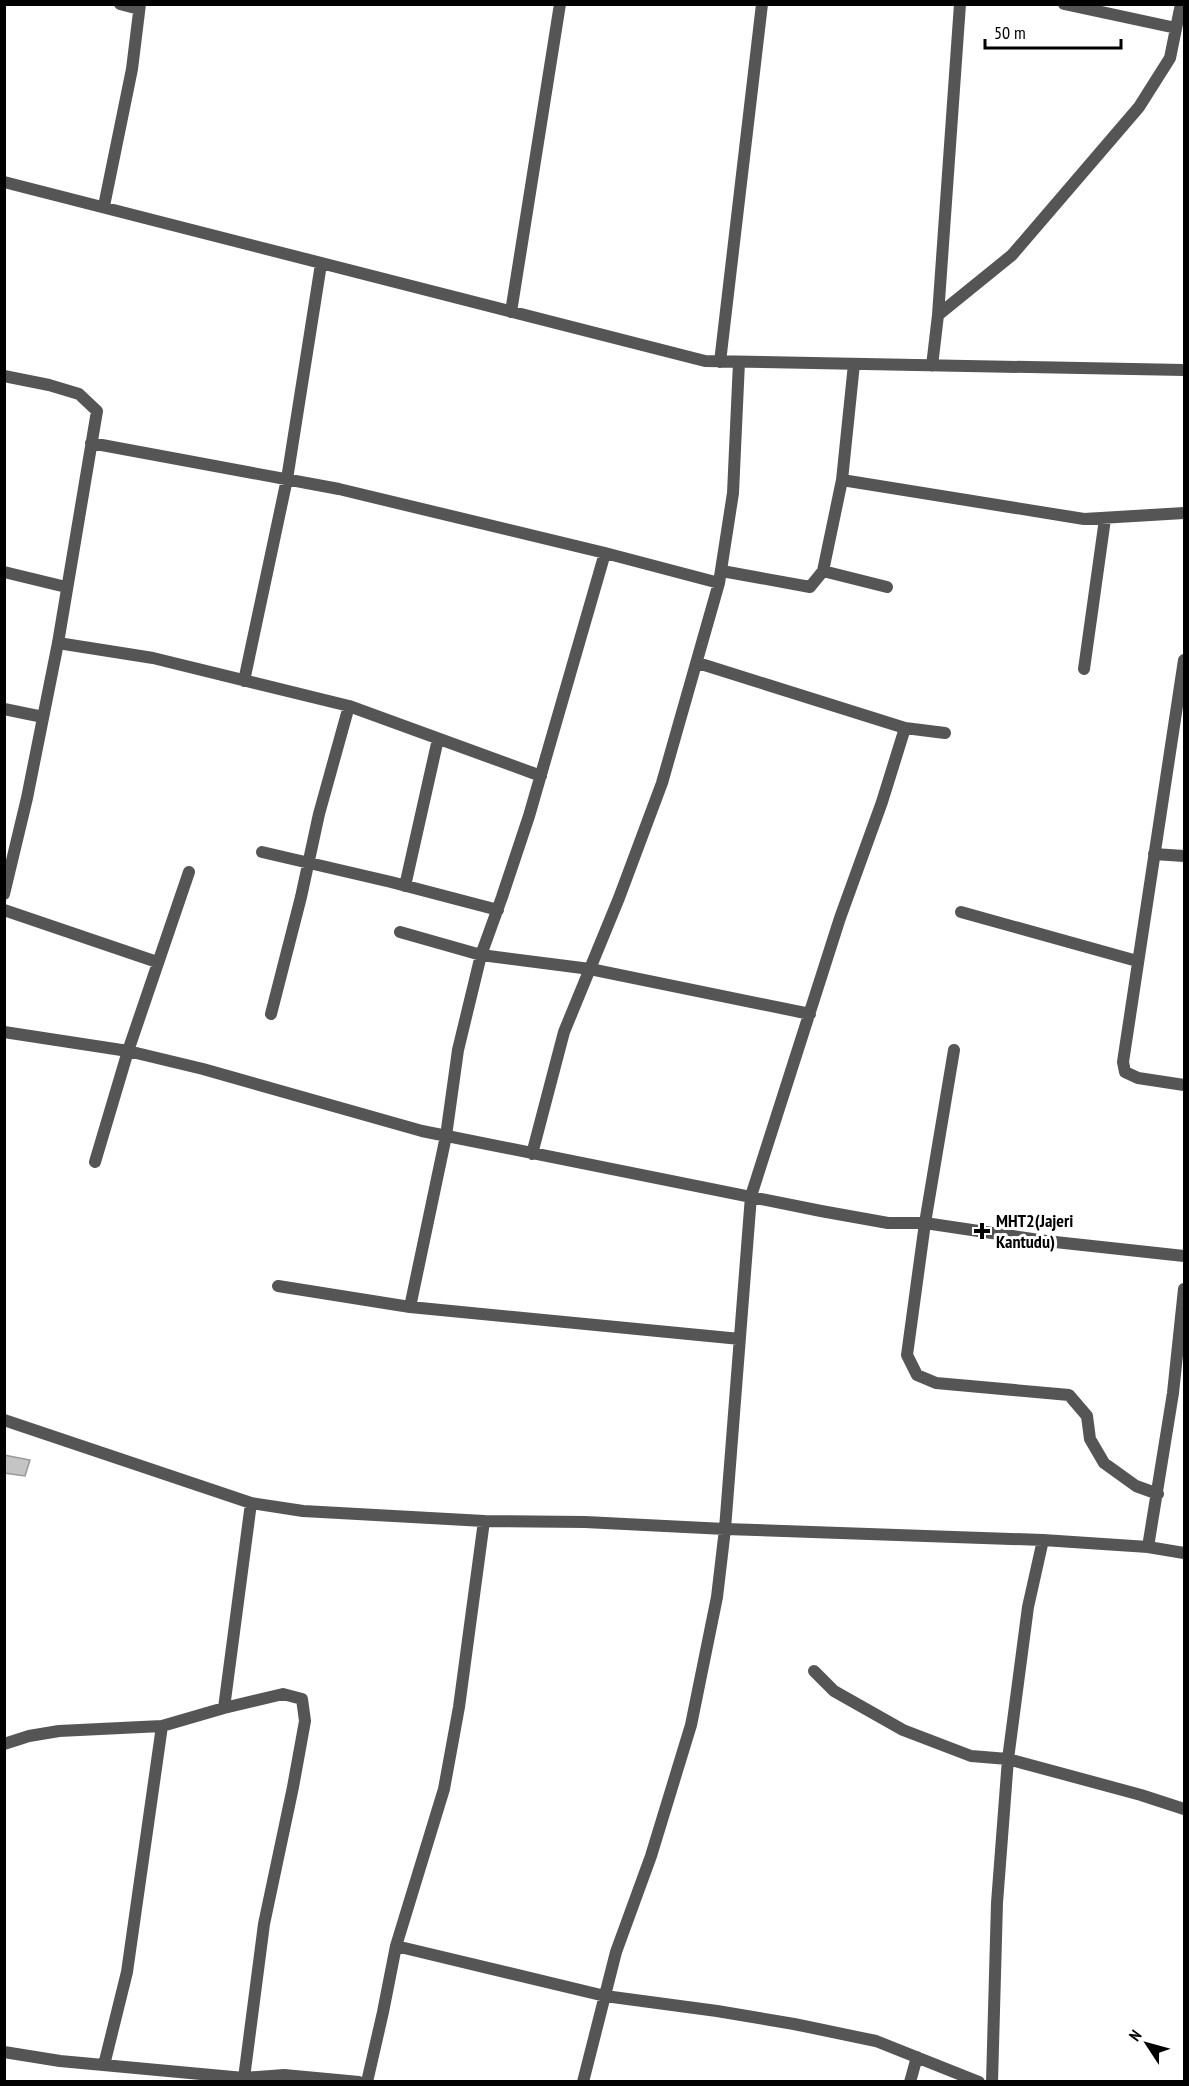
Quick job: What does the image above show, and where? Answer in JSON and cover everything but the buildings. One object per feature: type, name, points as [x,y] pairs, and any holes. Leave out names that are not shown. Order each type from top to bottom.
[{"type":"street","points":[[104,206],[132,69],[140,7],[120,4]]},
{"type":"street","points":[[511,312],[560,4]]},
{"type":"street","points":[[720,362],[762,4]]},
{"type":"street","points":[[932,366],[938,315],[960,4]]},
{"type":"street","points":[[1065,4],[1176,28]]},
{"type":"street","points":[[938,315],[1012,255],[1139,107],[1170,58],[1181,4]]},
{"type":"street","points":[[4,182],[705,362],[1185,370]]},
{"type":"street","points":[[244,681],[286,479],[321,264]]},
{"type":"street","points":[[532,1154],[564,1032],[619,898],[662,783],[698,663],[720,577],[734,493],[739,362]]},
{"type":"street","points":[[91,443],[339,489],[605,553],[720,577],[810,587],[823,571],[842,480],[854,364]]},
{"type":"street","points":[[4,376],[79,394],[97,411],[58,643],[27,798],[4,894]]},
{"type":"street","points":[[842,480],[1084,519],[1185,513]]},
{"type":"street","points":[[1084,669],[1105,519]]},
{"type":"street","points":[[410,1307],[446,1136],[458,1050],[481,955],[498,910],[541,776],[605,553]]},
{"type":"street","points":[[823,571],[887,587]]},
{"type":"street","points":[[4,572],[66,587]]},
{"type":"street","points":[[58,643],[153,658],[349,706],[541,776]]},
{"type":"street","points":[[1185,660],[1123,1062],[1125,1072],[1138,1078],[1185,1085]]},
{"type":"street","points":[[698,663],[905,728],[945,733]]},
{"type":"street","points":[[271,1014],[319,813],[349,706]]},
{"type":"street","points":[[4,709],[43,717]]},
{"type":"street","points":[[583,2082],[616,1952],[651,1856],[691,1725],[717,1597],[725,1529],[751,1196],[840,918],[882,802],[905,728]]},
{"type":"street","points":[[405,885],[438,739]]},
{"type":"street","points":[[262,852],[405,885],[498,910]]},
{"type":"street","points":[[1154,854],[1185,856]]},
{"type":"street","points":[[95,1162],[128,1051],[189,872]]},
{"type":"street","points":[[4,910],[157,962]]},
{"type":"street","points":[[961,912],[1137,961]]},
{"type":"street","points":[[400,932],[481,955],[590,969],[810,1014]]},
{"type":"street","points":[[4,1032],[128,1051],[202,1069],[422,1131],[821,1211],[888,1223],[925,1223],[1047,1241],[1185,1256]]},
{"type":"street","points":[[954,1050],[925,1223],[907,1355],[917,1375],[936,1383],[1069,1395],[1087,1416],[1090,1439],[1104,1463],[1136,1486],[1158,1494]]},
{"type":"street","points":[[278,1286],[410,1307],[740,1339]]},
{"type":"street","points":[[1148,1547],[1173,1393],[1185,1289]]},
{"type":"street","points":[[4,1420],[250,1503],[303,1510],[484,1521],[585,1522],[1043,1540],[1148,1547],[1185,1553]]},
{"type":"street","points":[[224,1708],[250,1503]]},
{"type":"street","points":[[368,2082],[396,1946],[444,1789],[459,1707],[484,1521]]},
{"type":"street","points":[[992,2082],[998,1903],[1008,1760],[1028,1607],[1043,1540]]},
{"type":"street","points":[[814,1671],[834,1691],[903,1730],[971,1756],[1008,1760],[1185,1809]]},
{"type":"street","points":[[4,1744],[29,1736],[59,1731],[162,1726],[283,1694],[302,1699],[304,1721],[293,1787],[264,1924],[244,2078]]},
{"type":"street","points":[[104,2065],[127,1972],[162,1726]]},
{"type":"street","points":[[396,1946],[605,1996],[717,2011],[876,2041],[979,2082]]},
{"type":"street","points":[[4,2052],[60,2061],[244,2078],[284,2075],[359,2082]]},
{"type":"street","points":[[910,2082],[916,2056]]},
{"type":"place","name":"MHT2(Jajeri Kantudu)","points":[[982,1231]]}]
